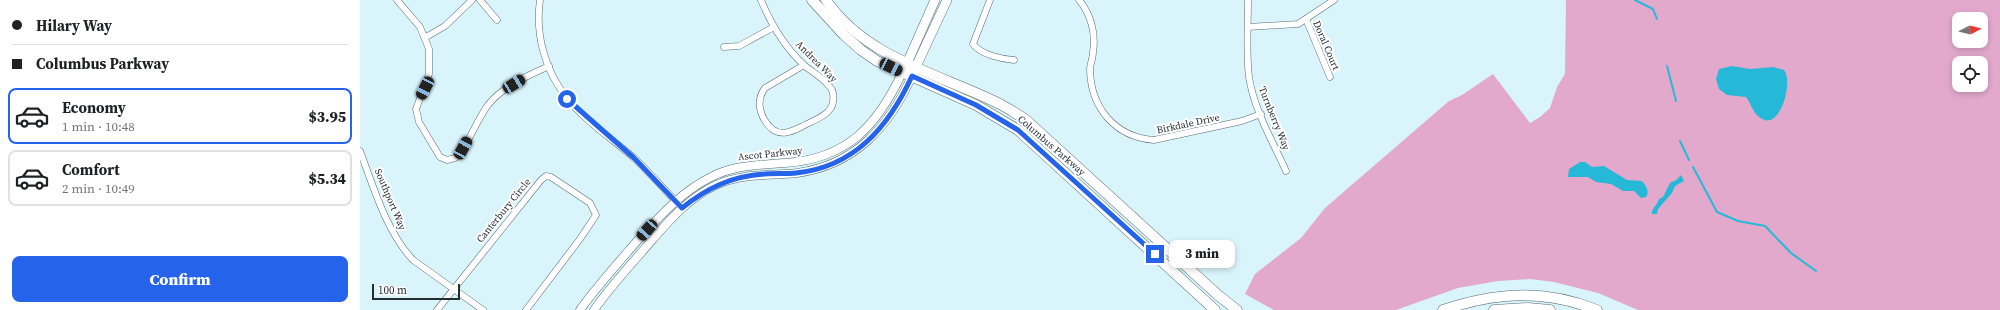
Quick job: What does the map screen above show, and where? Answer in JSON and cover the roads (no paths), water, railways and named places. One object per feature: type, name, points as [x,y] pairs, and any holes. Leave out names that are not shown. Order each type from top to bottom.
[{"type":"main road","name":"Columbus Parkway","points":[[812,0],[844,35],[861,50],[877,61],[1000,104],[1026,120],[1219,296],[1237,310]]},
{"type":"main road","name":"Columbus Parkway","points":[[826,0],[844,21],[865,40],[907,62],[910,72],[976,105],[1018,130],[1216,310]]},
{"type":"main road","points":[[907,62],[935,0]]},
{"type":"main road","name":"Ascot Parkway","points":[[910,72],[947,0]]},
{"type":"main road","points":[[1443,310],[1485,298],[1521,295],[1563,299],[1597,310]]},
{"type":"main road","points":[[1494,310],[1528,308],[1550,310]]},
{"type":"street","points":[[397,0],[415,20],[426,37],[429,49],[430,64],[427,81],[417,102],[417,115],[422,129],[434,149],[440,156],[447,160],[455,158],[460,154],[493,99],[521,79],[549,66]]},
{"type":"street","points":[[426,37],[445,26],[472,0]]},
{"type":"street","points":[[480,0],[497,20]]},
{"type":"street","points":[[540,0],[539,29],[549,66],[559,87],[567,99],[634,158],[682,208]]},
{"type":"street","name":"Andrea Way","points":[[761,0],[774,27],[792,53],[804,65],[829,85],[833,95],[833,104],[826,113],[797,129],[784,133],[770,127],[758,103],[765,88],[804,65]]},
{"type":"street","points":[[990,0],[973,44],[995,56],[1014,60]]},
{"type":"street","name":"Birkdale Drive","points":[[1079,0],[1087,12],[1094,37],[1090,69],[1095,100],[1102,113],[1122,132],[1143,140],[1154,140],[1242,121],[1261,114]]},
{"type":"street","name":"Turnberry Way","points":[[1248,0],[1249,78],[1261,114],[1286,172]]},
{"type":"street","points":[[1248,27],[1290,25],[1306,20],[1334,0]]},
{"type":"street","name":"Doral Court","points":[[1306,20],[1330,77]]},
{"type":"street","points":[[724,47],[739,46],[774,27]]},
{"type":"street","name":"Ascot Parkway","points":[[580,310],[615,266],[674,200],[697,184],[726,170],[750,165],[800,162],[836,151],[854,139],[877,117],[910,72]]},
{"type":"street","name":"Ascot Parkway","points":[[594,310],[611,288],[682,208],[705,191],[729,180],[751,175],[809,171],[841,159],[864,145],[884,125],[899,103],[910,72]]},
{"type":"street","name":"Southport Way","points":[[360,151],[362,163],[390,225],[405,252],[413,260],[483,310]]},
{"type":"street","name":"Canterbury Circle","points":[[453,289],[541,180],[546,176],[551,177],[590,203],[596,215],[580,240],[526,310]]},
{"type":"street","points":[[437,310],[453,289]]},
{"type":"water","points":[[1732,66],[1750,69],[1773,67],[1784,70],[1787,76],[1786,95],[1783,105],[1772,119],[1766,120],[1758,116],[1754,112],[1746,97],[1727,95],[1719,89],[1716,79],[1719,69]]},
{"type":"water","points":[[1580,162],[1585,162],[1592,167],[1604,166],[1627,180],[1642,181],[1648,193],[1646,197],[1641,198],[1634,191],[1623,191],[1611,184],[1596,182],[1588,177],[1568,177],[1569,169]]},
{"type":"water","points":[[1681,175],[1684,181],[1675,186],[1672,193],[1658,209],[1657,214],[1652,214],[1659,199],[1663,197],[1670,183]]},
{"type":"waterway","points":[[1635,0],[1653,9],[1657,19]]},
{"type":"waterway","points":[[1667,66],[1676,101]]},
{"type":"waterway","points":[[1680,141],[1689,160]]},
{"type":"waterway","points":[[1693,167],[1717,212],[1738,221],[1765,226],[1791,253],[1816,271]]}]
